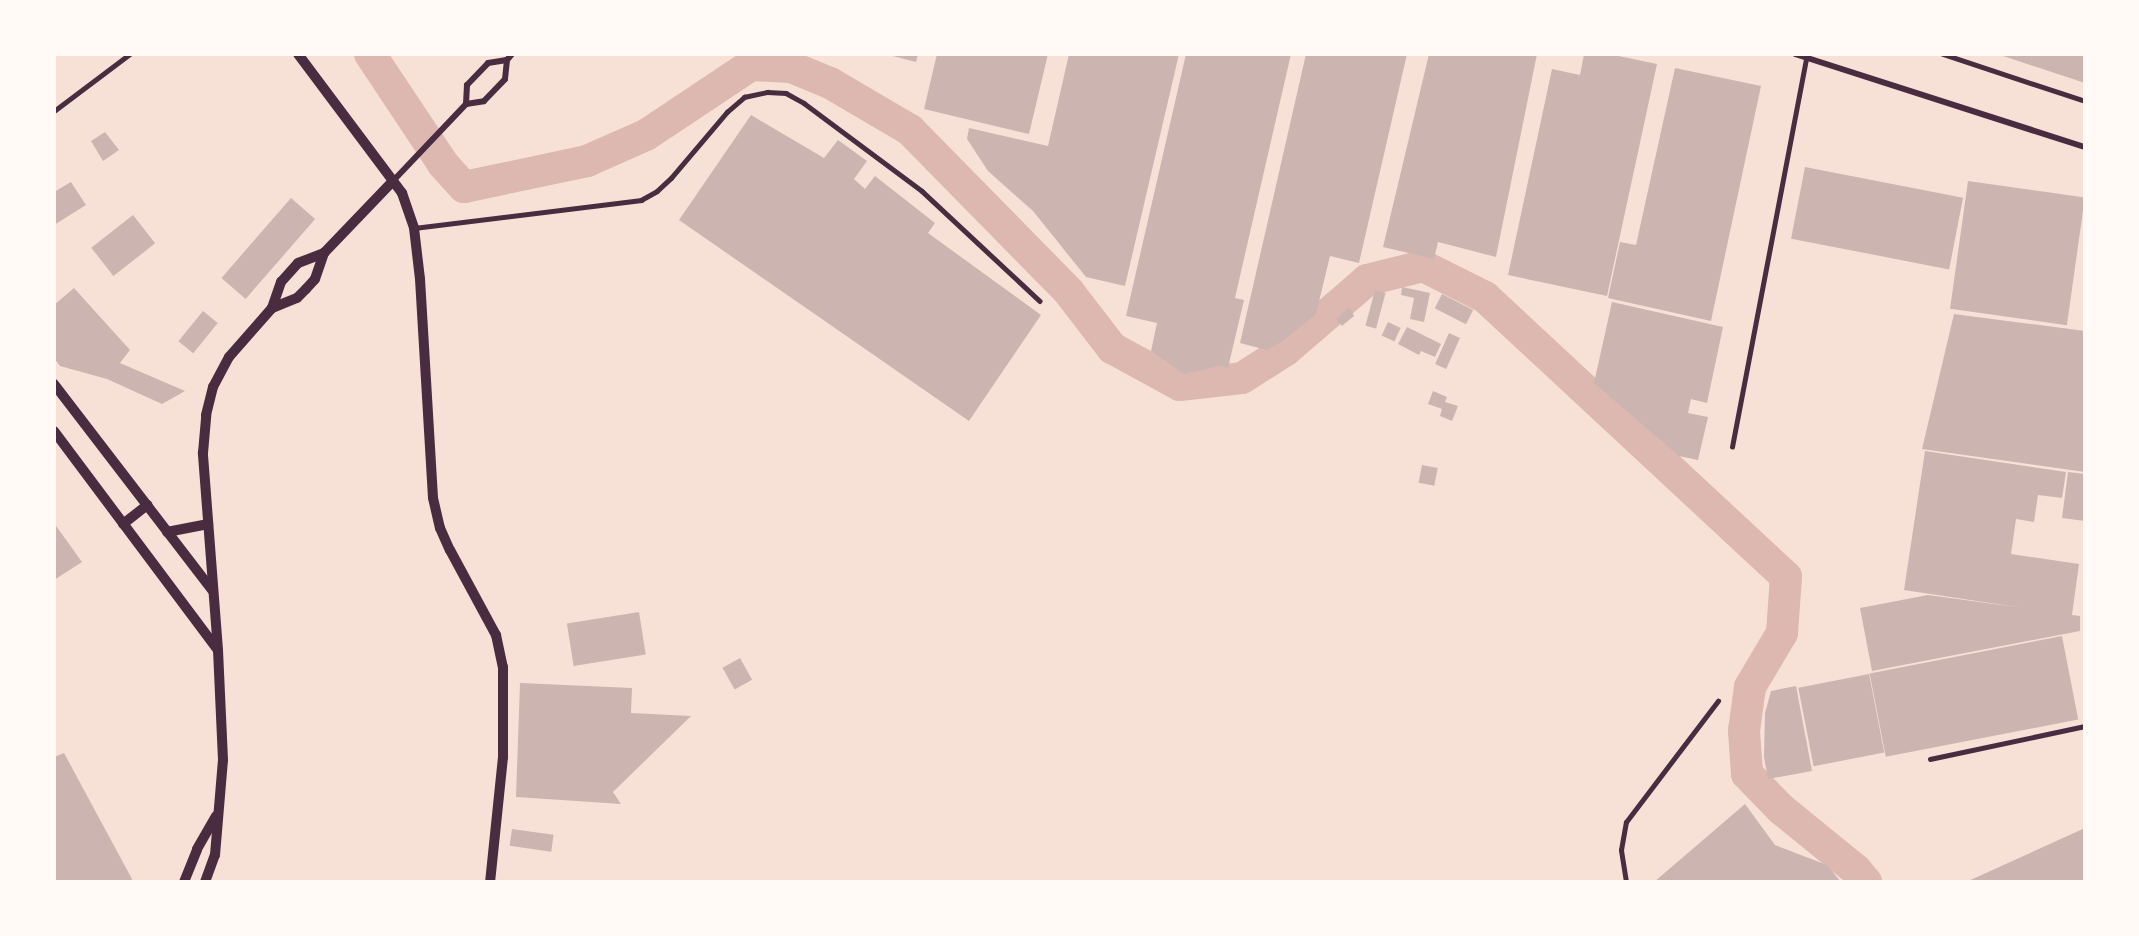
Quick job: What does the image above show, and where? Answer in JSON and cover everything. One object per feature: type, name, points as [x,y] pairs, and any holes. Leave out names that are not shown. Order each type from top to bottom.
[{"type":"street","points":[[298,54],[393,181],[405,200],[414,228],[420,279],[433,498],[440,528],[496,635],[503,667],[503,757],[490,882]]},
{"type":"street","points":[[272,308],[297,298],[315,279],[324,253],[466,104],[484,101],[505,79],[507,60],[512,54]]},
{"type":"street","points":[[1795,54],[1807,55],[2085,147]]},
{"type":"street","points":[[466,104],[467,85],[488,63],[507,60]]},
{"type":"street","points":[[205,882],[215,855],[223,760],[218,650],[203,453],[206,415],[213,387],[229,357],[272,308],[280,282],[298,263],[324,253]]},
{"type":"street","points":[[54,384],[212,590]]},
{"type":"street","points":[[54,431],[218,650]]},
{"type":"street","points":[[123,524],[147,506]]},
{"type":"street","points":[[167,532],[208,524]]},
{"type":"street","points":[[184,882],[197,849],[217,813]]},
{"type":"lane","points":[[54,111],[130,54]]},
{"type":"lane","points":[[1943,54],[2085,101]]},
{"type":"lane","points":[[1732,447],[1807,55]]},
{"type":"lane","points":[[414,228],[640,200],[657,191],[671,178],[727,112],[744,97],[767,92],[786,93],[804,103],[922,191],[1040,301]]},
{"type":"lane","points":[[1625,881],[1621,850],[1626,822],[1718,701]]},
{"type":"lane","points":[[1930,759],[2085,726]]},
{"type":"building","points":[[885,54],[918,54],[916,62]]},
{"type":"building","points":[[937,54],[1048,54],[1029,134],[924,109]]},
{"type":"building","points":[[1069,54],[1179,54],[1125,286],[1086,277],[1033,211],[988,171],[967,139],[969,128],[1048,146]]},
{"type":"building","points":[[1186,54],[1291,54],[1235,298],[1244,300],[1228,368],[1219,366],[1184,374],[1151,351],[1157,323],[1126,316]]},
{"type":"building","points":[[1306,54],[1407,54],[1359,263],[1330,256],[1316,314],[1284,340],[1267,350],[1240,343]]},
{"type":"building","points":[[1429,54],[1537,54],[1496,257],[1438,242],[1434,259],[1383,247]]},
{"type":"building","points":[[1584,54],[1609,54],[1657,64],[1607,296],[1508,275],[1552,69],[1580,75]]},
{"type":"building","points":[[1997,54],[2085,54],[2085,83]]},
{"type":"building","points":[[1675,68],[1761,86],[1711,321],[1608,298],[1620,242],[1636,245]]},
{"type":"building","points":[[751,115],[824,158],[838,140],[867,161],[854,179],[865,189],[875,176],[935,223],[928,233],[1041,315],[969,421],[679,220]]},
{"type":"building","points":[[105,132],[119,150],[103,161],[91,141]]},
{"type":"building","points":[[1805,167],[1963,198],[1949,269],[1791,239]]},
{"type":"building","points":[[1968,181],[2085,197],[2067,325],[1950,309]]},
{"type":"building","points":[[71,182],[86,205],[54,225],[54,192]]},
{"type":"building","points":[[291,198],[315,219],[246,299],[221,278]]},
{"type":"building","points":[[133,215],[155,243],[113,276],[91,248]]},
{"type":"building","points":[[1402,287],[1430,293],[1424,322],[1410,319],[1414,298],[1401,295]]},
{"type":"building","points":[[74,288],[130,350],[120,363],[185,391],[162,404],[107,379],[60,366],[54,358],[54,305]]},
{"type":"building","points":[[1375,290],[1386,293],[1376,329],[1365,326]]},
{"type":"building","points":[[1442,294],[1473,310],[1466,324],[1435,308]]},
{"type":"building","points":[[1612,302],[1723,327],[1707,403],[1691,399],[1688,413],[1708,417],[1698,460],[1679,456],[1594,383]]},
{"type":"building","points":[[1350,307],[1354,316],[1342,326],[1336,319]]},
{"type":"building","points":[[203,311],[218,323],[193,353],[178,341]]},
{"type":"building","points":[[1954,314],[2085,331],[2085,472],[1922,449]]},
{"type":"building","points":[[1388,322],[1401,328],[1394,342],[1382,336]]},
{"type":"building","points":[[1407,327],[1441,344],[1435,357],[1421,351],[1419,355],[1398,344]]},
{"type":"building","points":[[1449,333],[1460,338],[1446,369],[1435,364]]},
{"type":"building","points":[[1433,391],[1447,397],[1445,402],[1458,406],[1452,421],[1440,416],[1442,409],[1428,404]]},
{"type":"building","points":[[1925,451],[2066,472],[2062,498],[2038,495],[2034,522],[2016,519],[2011,554],[2079,564],[2072,615],[2080,616],[2080,631],[1872,671],[1860,608],[1928,595],[2023,608],[1904,590]]},
{"type":"building","points":[[1422,465],[1438,468],[1434,486],[1419,483]]},
{"type":"building","points":[[2068,472],[2085,474],[2085,521],[2062,518]]},
{"type":"building","points":[[54,523],[82,562],[54,580]]},
{"type":"building","points":[[639,612],[646,654],[574,666],[567,623]]},
{"type":"building","points":[[2062,636],[2078,719],[1886,757],[1870,673]]},
{"type":"building","points":[[740,658],[752,680],[735,690],[723,668]]},
{"type":"building","points":[[1869,674],[1884,753],[1814,766],[1798,688]]},
{"type":"building","points":[[520,683],[632,688],[631,713],[691,716],[613,792],[621,804],[516,797]]},
{"type":"building","points":[[1796,686],[1812,771],[1768,779],[1764,757],[1765,713],[1771,691]]},
{"type":"building","points":[[64,753],[132,879],[131,882],[54,882],[54,757]]},
{"type":"building","points":[[1745,804],[1775,845],[1827,865],[1841,882],[1654,882]]},
{"type":"building","points":[[2085,828],[2085,882],[1966,882]]},
{"type":"building","points":[[512,829],[554,835],[551,852],[510,846]]},
{"type":"waterway","points":[[370,54],[443,164],[464,187],[587,161],[646,135],[751,65],[791,67],[830,83],[910,130],[1069,292],[1112,348],[1180,385],[1242,378],[1286,350],[1367,280],[1423,266],[1485,297],[1786,577],[1782,633],[1750,687],[1744,731],[1747,774],[1781,809],[1856,870],[1866,882]]}]
